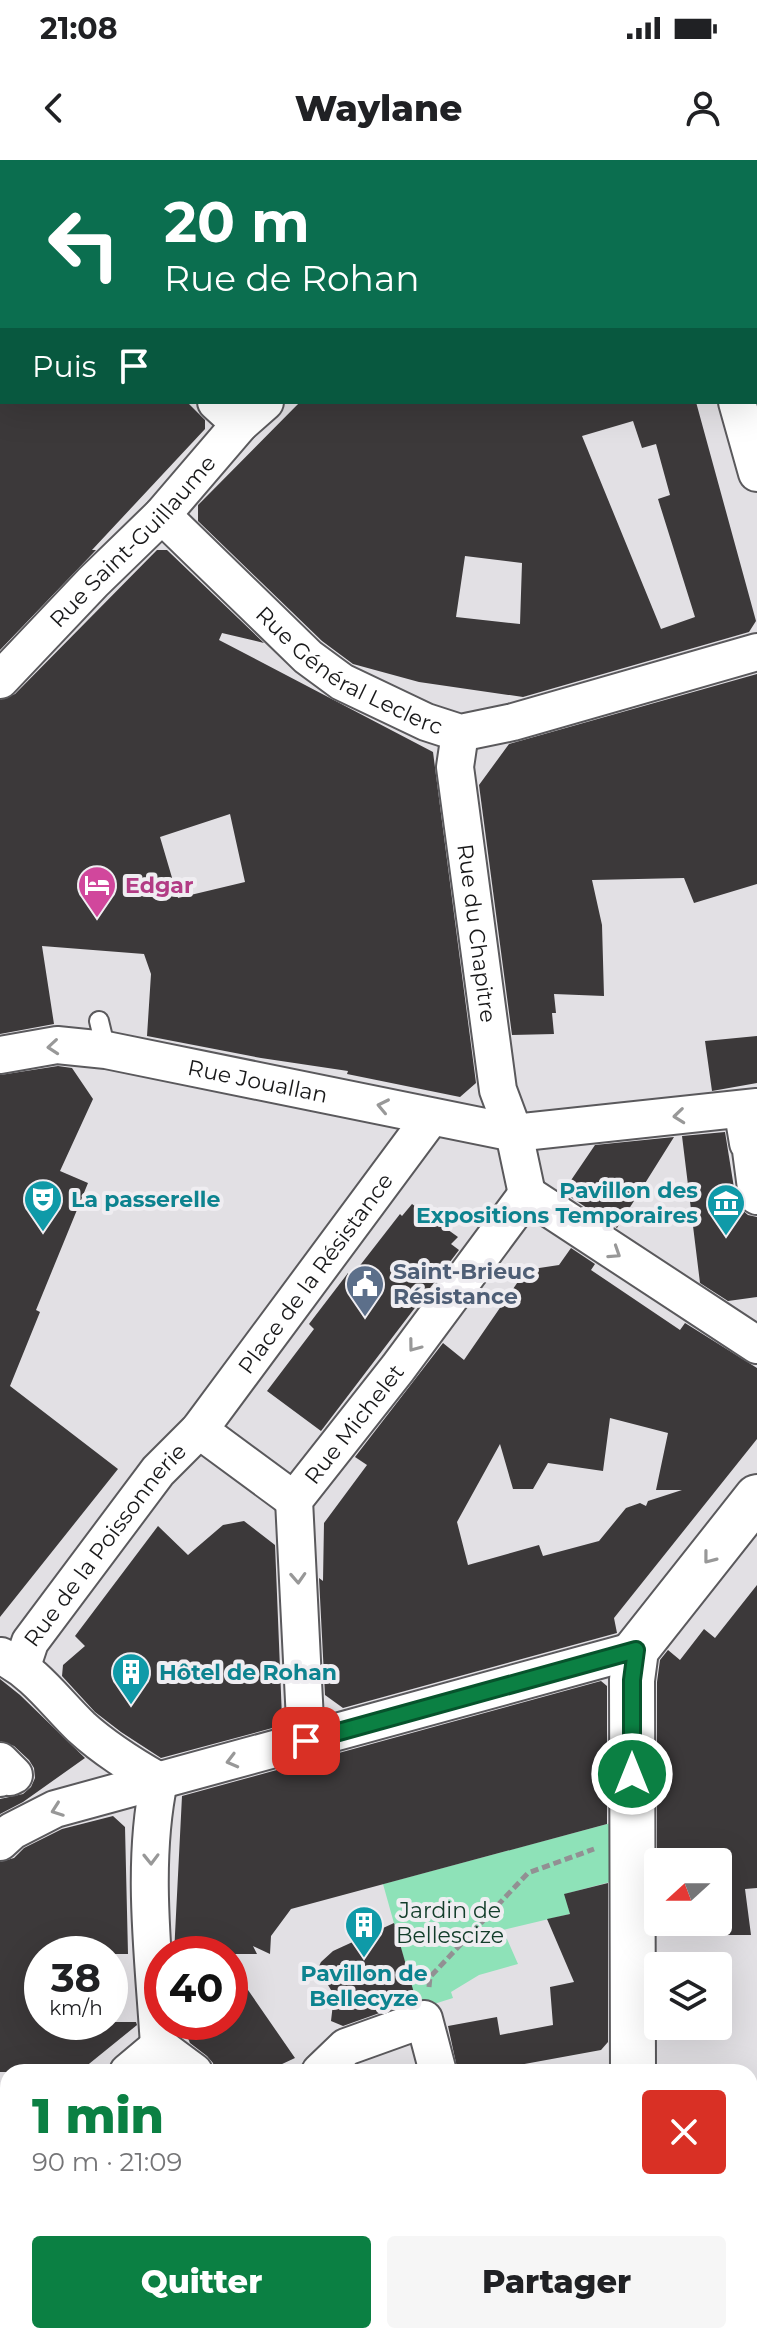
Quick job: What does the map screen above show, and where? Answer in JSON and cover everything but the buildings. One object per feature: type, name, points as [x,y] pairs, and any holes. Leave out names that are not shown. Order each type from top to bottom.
[{"type":"street","points":[[738,404],[757,473]]},
{"type":"street","name":"Rue Saint-Guillaume","points":[[0,680],[162,515],[240,409]]},
{"type":"street","name":"Rue Général Leclerc","points":[[162,515],[308,657],[342,682],[426,722],[460,733],[513,722],[757,652]]},
{"type":"street","name":"Rue du Chapitre","points":[[460,733],[455,767],[498,1090],[514,1133],[527,1194]]},
{"type":"street","name":"Rue Jouallan","points":[[0,1055],[102,1035],[431,1117],[514,1133],[757,1107]]},
{"type":"street","name":"Place de la Résistance","points":[[199,1430],[431,1117]]},
{"type":"street","points":[[757,1124],[745,1125],[757,1196]]},
{"type":"street","points":[[527,1194],[757,1345]]},
{"type":"street","name":"Rue Michelet","points":[[306,1741],[294,1500],[398,1368],[527,1194]]},
{"type":"street","points":[[199,1430],[294,1500]]},
{"type":"street","name":"Rue de la Poissonnerie","points":[[11,1661],[30,1642],[158,1471],[199,1430]]},
{"type":"street","points":[[633,2064],[632,1680],[636,1650],[757,1497]]},
{"type":"street","points":[[0,1842],[12,1831],[55,1809],[636,1650]]},
{"type":"street","points":[[11,1661],[111,1753],[159,1781]]},
{"type":"street","points":[[0,1759],[14,1775],[10,1777],[7,1773],[0,1778]]},
{"type":"street","points":[[159,1781],[150,1822],[159,2046],[183,2064]]},
{"type":"street","points":[[328,2064],[346,2047],[424,2019],[436,2064]]},
{"type":"street","points":[[138,2064],[159,2046]]},
{"type":"path","points":[[424,2019],[430,1977],[528,1873],[632,1836]]},
{"type":"green space","name":"Jardin de Bellescize","points":[[611,1823],[610,1882],[565,1894],[570,1914],[503,1930],[518,1964],[479,1975],[451,1992],[453,1998],[418,2009],[383,1884]]},
{"type":"place","name":"Edgar","points":[[97,919]]},
{"type":"place","name":"La passerelle","points":[[43,1233]]},
{"type":"place","name":"Pavillon des Expositions Temporaires","points":[[726,1237]]},
{"type":"place","name":"Saint-Brieuc Résistance","points":[[365,1318]]},
{"type":"place","name":"Hôtel de Rohan","points":[[131,1706]]},
{"type":"place","name":"Pavillon de Bellecyze","points":[[364,1959]]},
{"type":"route","points":[[306,1741],[636,1650],[632,1680],[632,1774]]}]
